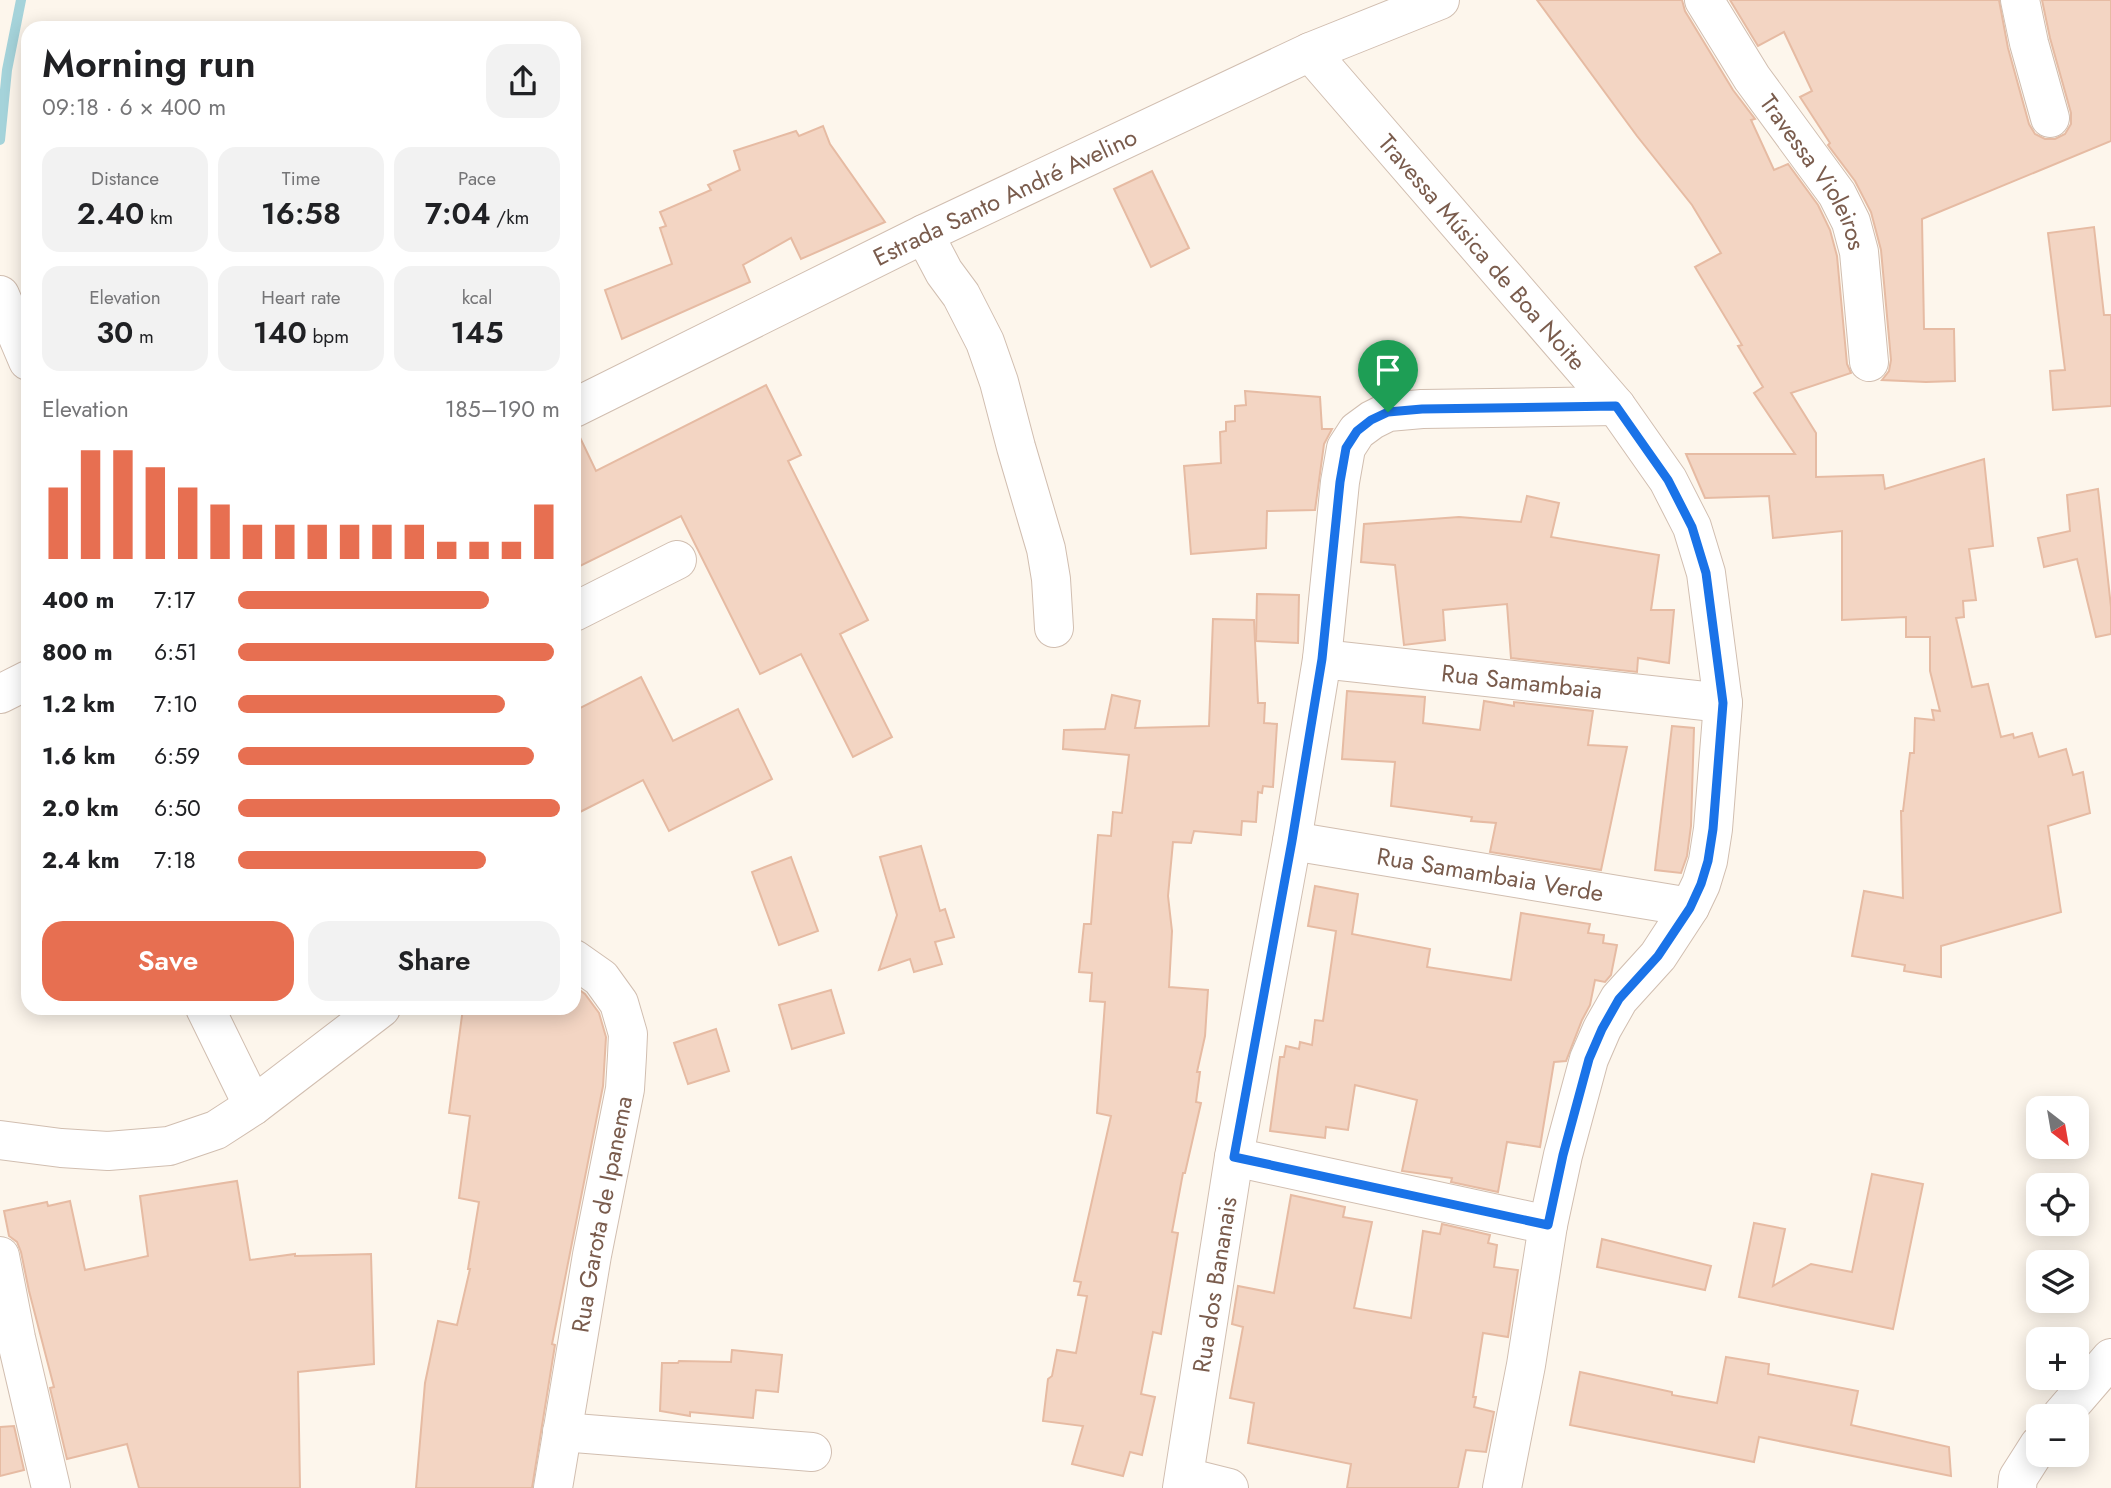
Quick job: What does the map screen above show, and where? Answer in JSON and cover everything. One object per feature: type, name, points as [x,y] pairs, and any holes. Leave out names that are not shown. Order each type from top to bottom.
[{"type":"street","name":"Estrada Santo André Avelino","points":[[581,405],[924,234],[1310,52],[1440,0]]},
{"type":"street","name":"Travessa Violeiros","points":[[1704,0],[1752,78],[1837,194],[1851,222],[1859,252],[1869,362]]},
{"type":"street","points":[[2020,0],[2050,118]]},
{"type":"street","name":"Travessa Música de Boa Noite","points":[[1310,52],[1616,406],[1668,480],[1692,527],[1706,573],[1723,703],[1708,861],[1690,908],[1658,956],[1619,999],[1589,1059],[1548,1225],[1526,1365],[1502,1488]]},
{"type":"street","points":[[924,234],[944,272],[961,295],[985,342],[999,382],[1046,549],[1054,628]]},
{"type":"street","points":[[0,295],[21,344]]},
{"type":"street","name":"Rua dos Bananais","points":[[1183,1482],[1234,1157],[1292,841],[1322,659],[1340,482],[1346,448],[1357,431],[1388,412],[1616,406]]},
{"type":"street","points":[[581,608],[677,560]]},
{"type":"street","name":"Rua Samambaia","points":[[1322,659],[1723,703]]},
{"type":"street","points":[[0,694],[21,684]]},
{"type":"street","name":"Rua Samambaia Verde","points":[[1292,841],[1690,908]]},
{"type":"street","name":"Rua Garota de Ipanema","points":[[553,1488],[625,1089],[628,1034],[619,1003],[601,978],[581,964]]},
{"type":"street","points":[[208,1015],[253,1106]]},
{"type":"street","points":[[0,1140],[108,1151],[169,1146],[216,1130],[253,1106],[372,1015]]},
{"type":"street","points":[[1234,1157],[1548,1225]]},
{"type":"street","points":[[0,1256],[51,1488]]},
{"type":"street","points":[[2071,1404],[2111,1358]]},
{"type":"street","points":[[562,1432],[812,1452]]},
{"type":"street","points":[[2015,1485],[2026,1467]]},
{"type":"street","points":[[1183,1482],[1229,1488]]},
{"type":"building","points":[[1537,0],[1682,0],[1685,11],[1733,90],[1755,119],[1751,120],[1774,170],[1788,164],[1818,205],[1830,230],[1837,256],[1847,364],[1851,373],[1791,393],[1816,433],[1816,477],[1883,475],[1885,489],[1984,459],[1993,546],[1969,549],[1976,600],[1963,601],[1964,617],[1956,618],[1972,687],[1988,684],[2001,737],[2013,734],[2014,738],[2032,733],[2039,757],[2066,749],[2073,775],[2083,772],[2090,813],[2048,826],[2061,912],[1941,946],[1941,977],[1904,971],[1905,965],[1852,956],[1864,891],[1903,898],[1901,811],[1910,753],[1914,753],[1915,718],[1934,720],[1932,710],[1940,711],[1930,671],[1930,637],[1906,637],[1906,617],[1842,620],[1842,531],[1773,538],[1769,496],[1705,498],[1686,454],[1795,454],[1754,393],[1763,387],[1738,346],[1742,345],[1695,267],[1721,253],[1692,205],[1637,136]]},
{"type":"building","points":[[1730,0],[1999,0],[2008,48],[2029,124],[2035,134],[2045,139],[2055,139],[2065,134],[2071,124],[2071,113],[2042,0],[2111,0],[2111,141],[1922,219],[1924,329],[1954,329],[1955,381],[1882,380],[1889,371],[1891,360],[1881,250],[1871,212],[1855,181],[1828,145],[1830,143],[1800,97],[1812,91],[1784,32],[1758,46]]},
{"type":"building","points":[[823,126],[830,144],[885,222],[801,259],[791,238],[743,265],[750,282],[622,339],[605,290],[672,264],[660,228],[666,226],[660,212],[711,190],[708,185],[740,170],[734,151],[796,131],[799,136]]},
{"type":"building","points":[[1152,171],[1189,248],[1151,267],[1114,189]]},
{"type":"building","points":[[2094,227],[2104,315],[2111,315],[2111,406],[2053,410],[2050,371],[2065,370],[2048,233]]},
{"type":"building","points":[[766,385],[801,455],[788,461],[868,620],[840,634],[892,737],[853,757],[801,654],[760,674],[681,516],[581,566],[581,440],[596,471]]},
{"type":"building","points":[[1245,391],[1320,397],[1322,429],[1332,429],[1324,444],[1315,510],[1267,511],[1266,548],[1191,554],[1184,466],[1221,463],[1220,432],[1226,431],[1226,422],[1235,421],[1235,406],[1246,405]]},
{"type":"building","points":[[2098,489],[2111,607],[2111,634],[2096,637],[2077,559],[2044,567],[2038,538],[2070,531],[2067,495]]},
{"type":"building","points":[[1527,496],[1559,503],[1551,537],[1659,555],[1651,610],[1674,610],[1669,663],[1638,658],[1637,672],[1511,658],[1507,604],[1443,610],[1445,640],[1404,645],[1395,565],[1361,562],[1364,524],[1459,517],[1521,522]]},
{"type":"building","points":[[1257,594],[1299,595],[1298,643],[1256,641]]},
{"type":"building","points":[[1213,619],[1254,620],[1258,703],[1265,703],[1264,723],[1277,724],[1273,787],[1263,786],[1262,793],[1258,792],[1256,822],[1242,821],[1241,835],[1194,831],[1191,843],[1173,842],[1168,896],[1172,931],[1169,987],[1208,990],[1205,1036],[1197,1072],[1200,1072],[1196,1102],[1201,1103],[1183,1173],[1172,1232],[1178,1233],[1161,1334],[1153,1332],[1141,1394],[1155,1397],[1142,1455],[1130,1452],[1123,1476],[1072,1464],[1083,1426],[1043,1421],[1048,1379],[1052,1376],[1057,1350],[1076,1353],[1087,1296],[1078,1295],[1081,1282],[1074,1281],[1111,1116],[1097,1113],[1105,1002],[1090,1001],[1092,973],[1079,972],[1084,924],[1091,924],[1098,835],[1111,836],[1113,812],[1122,813],[1129,755],[1063,749],[1064,730],[1105,729],[1112,695],[1140,701],[1135,728],[1209,726]]},
{"type":"building","points":[[641,677],[673,741],[738,709],[772,779],[669,831],[643,780],[581,811],[581,707]]},
{"type":"building","points":[[1347,691],[1425,697],[1423,723],[1480,730],[1484,701],[1514,706],[1514,702],[1593,711],[1588,745],[1627,747],[1601,870],[1490,852],[1496,823],[1391,806],[1395,762],[1342,759]]},
{"type":"building","points":[[1672,726],[1694,728],[1691,826],[1687,856],[1681,873],[1655,870]]},
{"type":"building","points":[[921,846],[940,911],[945,909],[954,937],[935,942],[942,964],[914,972],[910,959],[879,970],[897,915],[880,857]]},
{"type":"building","points":[[791,857],[818,931],[779,945],[752,872]]},
{"type":"building","points":[[1315,886],[1358,894],[1352,934],[1430,949],[1427,967],[1511,980],[1521,913],[1590,924],[1588,933],[1604,935],[1603,943],[1617,945],[1611,975],[1605,982],[1595,980],[1590,1005],[1566,1061],[1554,1062],[1540,1147],[1507,1142],[1498,1192],[1451,1182],[1452,1178],[1402,1171],[1417,1100],[1355,1085],[1348,1130],[1326,1127],[1325,1138],[1270,1131],[1280,1057],[1284,1057],[1286,1046],[1299,1049],[1300,1042],[1312,1045],[1315,1020],[1323,1021],[1336,931],[1308,926]]},
{"type":"building","points":[[831,990],[844,1033],[792,1049],[779,1005]]},
{"type":"building","points":[[581,991],[585,994],[599,1013],[606,1037],[603,1086],[552,1344],[555,1345],[532,1488],[416,1488],[425,1383],[438,1321],[457,1325],[470,1269],[479,1202],[459,1198],[470,1116],[449,1113],[462,1015],[581,1015]]},
{"type":"building","points":[[716,1029],[729,1071],[688,1084],[674,1043]]},
{"type":"building","points":[[1872,1174],[1923,1184],[1893,1329],[1739,1297],[1754,1223],[1785,1229],[1773,1286],[1811,1264],[1852,1272]]},
{"type":"building","points":[[237,1181],[250,1260],[295,1254],[371,1254],[374,1364],[298,1372],[300,1488],[139,1488],[127,1444],[67,1459],[50,1388],[54,1387],[21,1252],[17,1242],[9,1236],[4,1211],[47,1202],[48,1206],[70,1201],[85,1270],[148,1256],[140,1196]]},
{"type":"building","points":[[1291,1195],[1345,1207],[1343,1217],[1372,1222],[1354,1308],[1411,1318],[1423,1231],[1440,1234],[1442,1224],[1490,1235],[1488,1243],[1497,1245],[1494,1267],[1518,1270],[1508,1337],[1483,1333],[1473,1397],[1476,1397],[1474,1407],[1494,1412],[1486,1452],[1466,1450],[1458,1488],[1347,1488],[1351,1464],[1248,1443],[1254,1403],[1230,1398],[1243,1327],[1232,1324],[1238,1286],[1274,1293]]},
{"type":"building","points":[[1602,1239],[1711,1266],[1705,1290],[1597,1267]]},
{"type":"building","points":[[732,1350],[782,1355],[778,1392],[756,1390],[753,1418],[690,1412],[690,1416],[660,1411],[662,1363],[731,1362]]},
{"type":"building","points":[[1726,1357],[1769,1364],[1768,1374],[1858,1391],[1851,1425],[1949,1447],[1951,1476],[1759,1437],[1754,1462],[1570,1425],[1580,1372],[1672,1392],[1672,1395],[1717,1403]]},
{"type":"building","points":[[14,1426],[24,1470],[0,1476],[0,1427]]},
{"type":"waterway","points":[[0,140],[7,70],[21,0]]},
{"type":"route","points":[[1616,406],[1668,480],[1692,527],[1706,573],[1723,703],[1708,861],[1690,908],[1658,956],[1619,999],[1602,1029],[1580,1088],[1548,1225],[1234,1157],[1292,841],[1322,659],[1340,482],[1346,448],[1357,431],[1388,412],[1422,409],[1616,406]]}]
